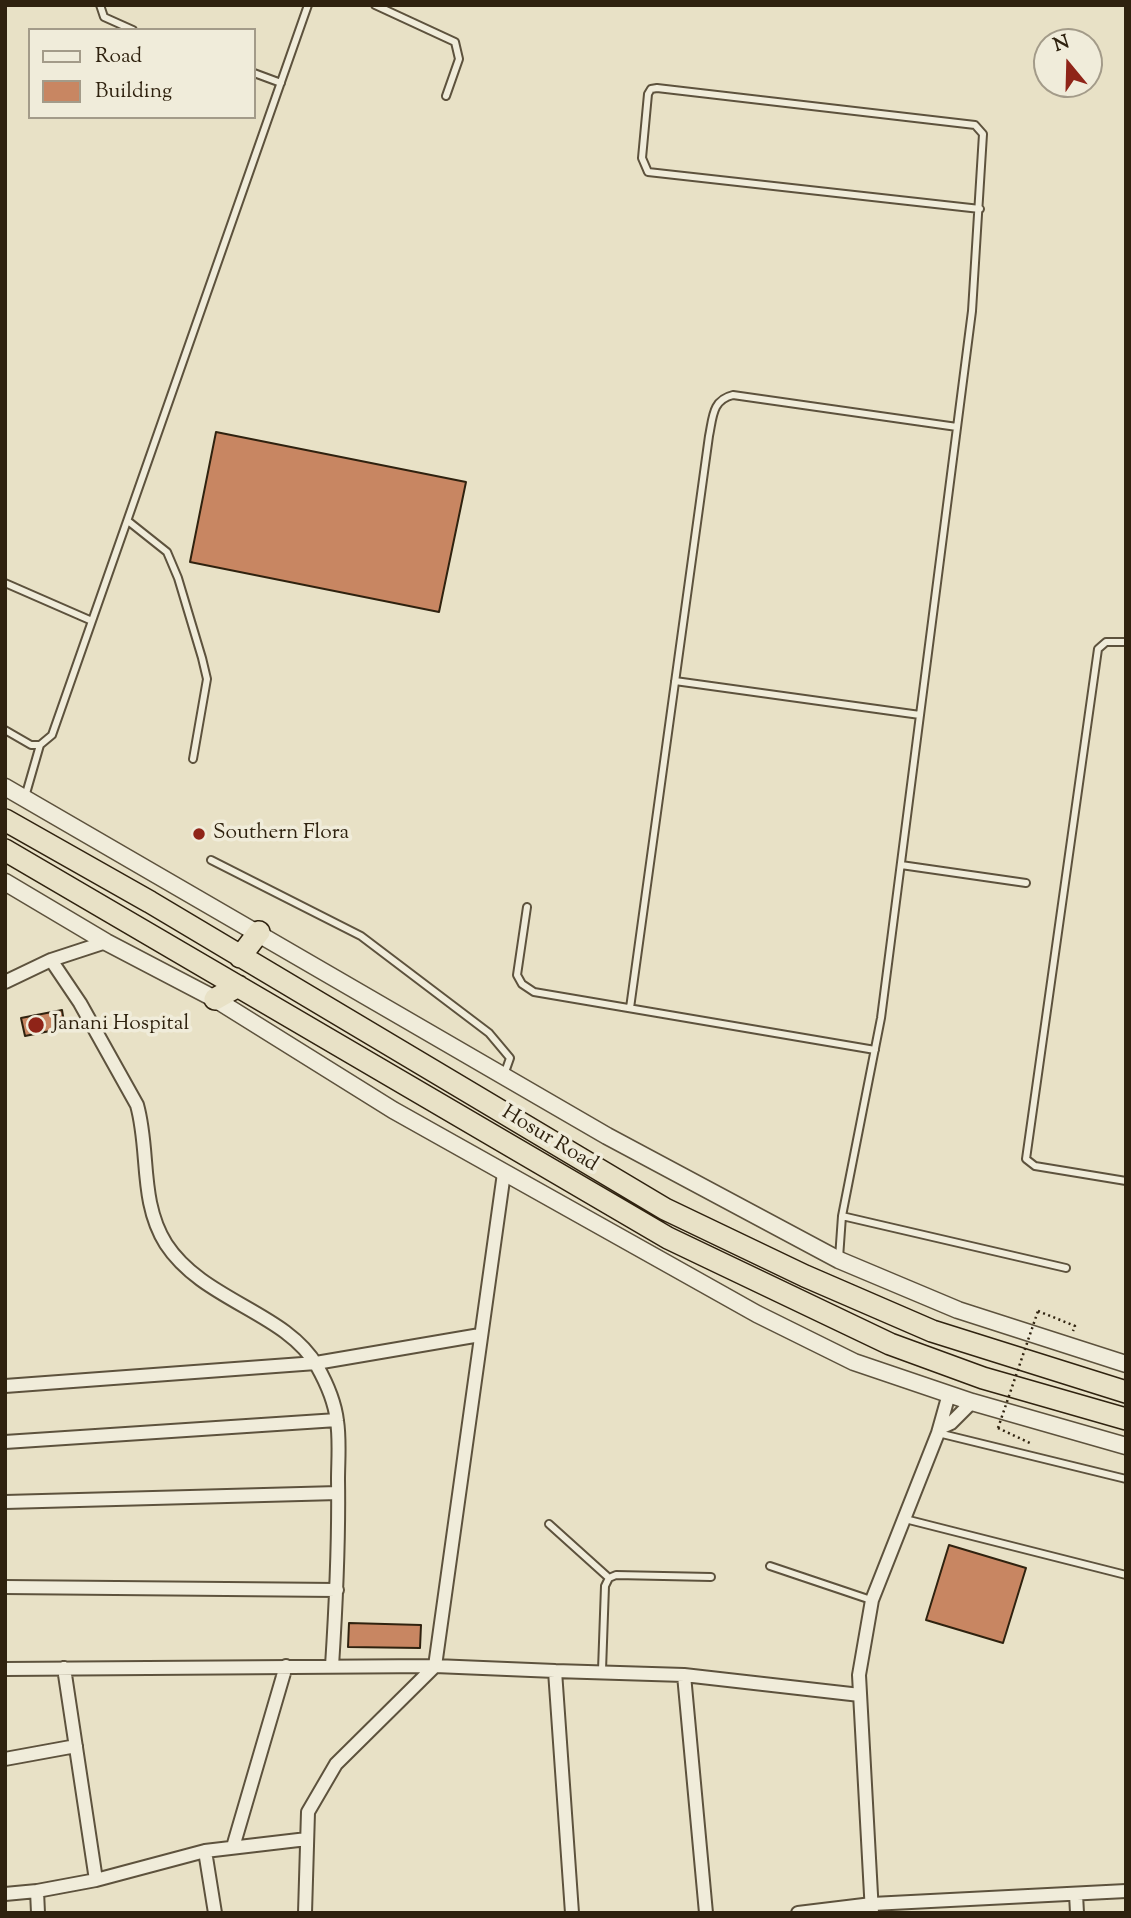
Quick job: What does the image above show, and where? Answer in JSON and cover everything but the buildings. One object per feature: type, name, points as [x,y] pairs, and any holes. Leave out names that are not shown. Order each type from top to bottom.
[{"type":"highway","name":"Hosur Road","points":[[5,820],[665,1209],[805,1276],[932,1331],[1126,1392]]},
{"type":"highway","name":"Hosur Road","points":[[5,850],[667,1238],[800,1304],[890,1344],[983,1378],[1126,1419]]},
{"type":"highway","points":[[240,957],[259,932]]},
{"type":"highway","points":[[215,999],[238,986]]},
{"type":"street","points":[[5,788],[259,932],[504,1077],[839,1260],[958,1310],[1126,1364]]},
{"type":"street","points":[[5,882],[106,942],[215,999],[393,1110],[757,1314],[842,1356],[972,1402],[1126,1446]]},
{"type":"street","points":[[5,982],[51,960],[106,942]]},
{"type":"street","points":[[51,960],[80,1003],[137,1104],[142,1122],[151,1213],[166,1244],[194,1276],[296,1340],[316,1363],[337,1420],[337,1590],[332,1666]]},
{"type":"street","points":[[304,1913],[308,1812],[336,1764],[435,1666],[504,1173]]},
{"type":"street","points":[[5,1386],[316,1363],[480,1335]]},
{"type":"street","points":[[872,1908],[859,1675],[872,1600],[939,1430],[949,1394]]},
{"type":"street","points":[[939,1430],[951,1423],[972,1402]]},
{"type":"street","points":[[5,1442],[337,1420]]},
{"type":"street","points":[[5,1502],[338,1493]]},
{"type":"street","points":[[5,1587],[337,1590]]},
{"type":"street","points":[[233,1847],[286,1666]]},
{"type":"street","points":[[5,1669],[435,1666],[555,1671],[601,1670],[684,1675],[860,1695]]},
{"type":"street","points":[[64,1668],[96,1880]]},
{"type":"street","points":[[555,1671],[572,1913]]},
{"type":"street","points":[[684,1675],[706,1913]]},
{"type":"street","points":[[5,1759],[76,1746]]},
{"type":"street","points":[[5,1894],[96,1880],[205,1851],[307,1839]]},
{"type":"street","points":[[205,1851],[215,1913]]},
{"type":"street","points":[[37,1891],[38,1913]]},
{"type":"street","points":[[798,1913],[976,1898],[1126,1891]]},
{"type":"street","points":[[1076,1894],[1077,1913]]},
{"type":"street","points":[[976,1898],[977,1913]]},
{"type":"lane","points":[[100,5],[104,17],[129,28]]},
{"type":"lane","points":[[25,799],[40,745],[52,735],[308,5]]},
{"type":"lane","points":[[375,5],[455,42],[459,59],[446,96]]},
{"type":"lane","points":[[256,74],[281,83]]},
{"type":"lane","points":[[839,1260],[842,1216],[875,1050],[901,865],[972,311],[980,209],[983,134],[975,125],[657,88],[651,89],[648,94],[642,158],[648,172],[980,209]]},
{"type":"lane","points":[[630,1008],[709,436],[716,404],[722,398],[733,395],[957,427]]},
{"type":"lane","points":[[128,521],[167,552],[178,578],[202,658],[206,679],[193,759]]},
{"type":"lane","points":[[5,583],[92,621]]},
{"type":"lane","points":[[1126,642],[1106,642],[1098,649],[1026,1158],[1035,1166],[1126,1181]]},
{"type":"lane","points":[[675,681],[920,715]]},
{"type":"lane","points":[[5,730],[31,745],[40,745]]},
{"type":"lane","points":[[211,860],[361,936],[489,1033],[510,1058],[504,1077]]},
{"type":"lane","points":[[901,865],[1026,883]]},
{"type":"lane","points":[[527,907],[517,975],[522,984],[534,992],[875,1050]]},
{"type":"lane","points":[[842,1216],[1066,1268]]},
{"type":"lane","points":[[939,1430],[1126,1479]]},
{"type":"lane","points":[[905,1519],[1126,1575]]},
{"type":"lane","points":[[550,1524],[609,1578]]},
{"type":"lane","points":[[770,1566],[872,1600]]},
{"type":"lane","points":[[601,1670],[605,1586],[609,1578],[616,1575],[711,1577]]},
{"type":"path","points":[[1033,1444],[998,1428],[1038,1311],[1075,1326]]},
{"type":"place","name":"Southern Flora","points":[[199,834]]},
{"type":"place","name":"Janani Hospital","points":[[36,1025]]}]
